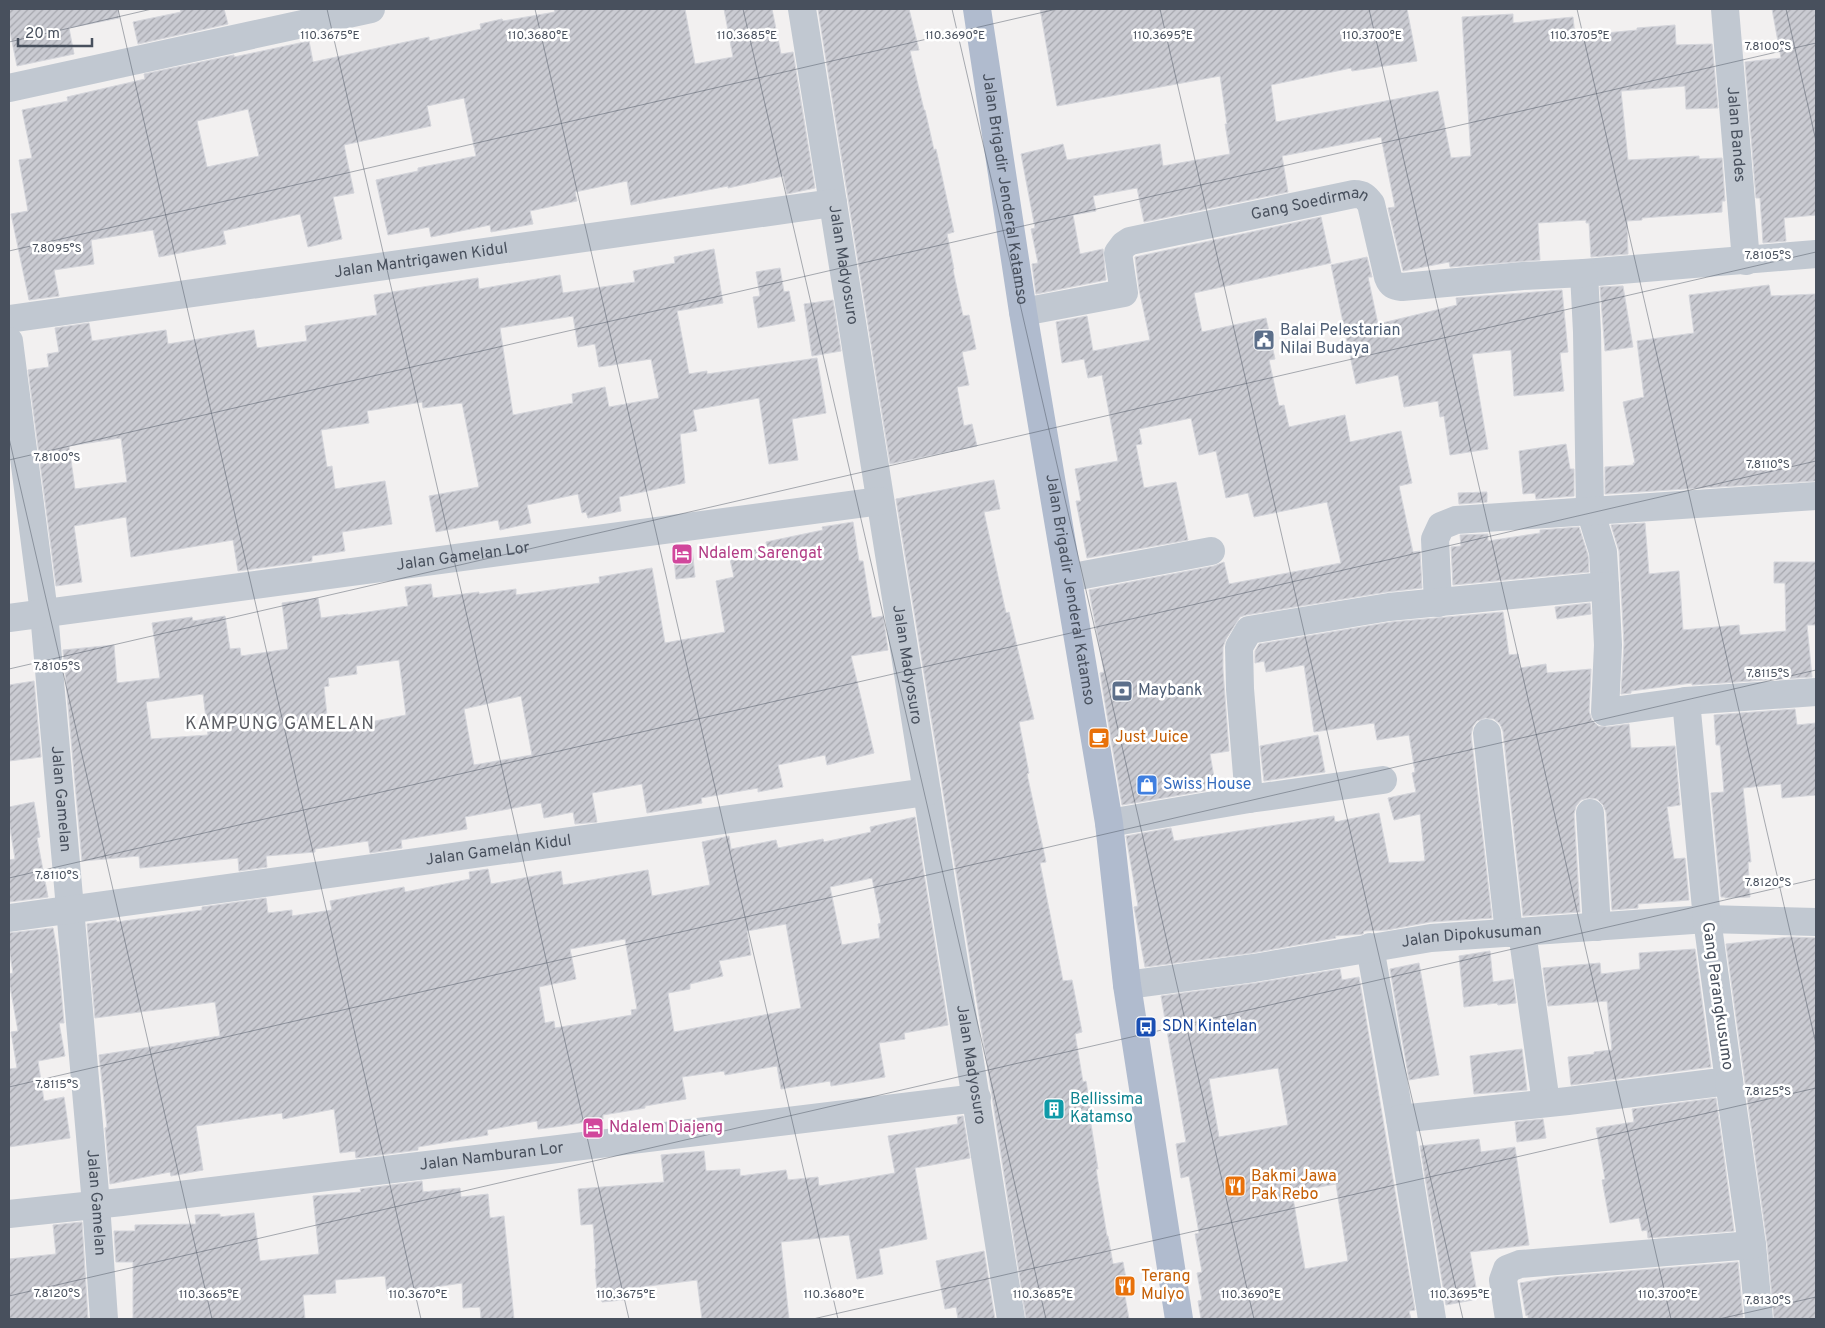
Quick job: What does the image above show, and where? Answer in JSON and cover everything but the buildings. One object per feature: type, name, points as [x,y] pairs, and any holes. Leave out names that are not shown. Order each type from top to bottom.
[{"type":"main road","name":"Jalan Brigadir Jenderal Katamso","points":[[978,9],[1023,312],[1109,823],[1127,985],[1179,1319]]},
{"type":"street","points":[[9,88],[371,9]]},
{"type":"street","name":"Jalan Madyosuro","points":[[802,9],[1011,1319]]},
{"type":"street","name":"Jalan Bandes","points":[[1725,9],[1746,261]]},
{"type":"street","name":"Gang Soedirman","points":[[1023,312],[1124,293],[1118,253],[1124,245],[1130,242],[1354,194],[1361,194],[1371,204],[1388,277],[1390,283],[1395,286],[1584,273]]},
{"type":"street","name":"Jalan Mantrigawen Kidul","points":[[9,319],[834,203]]},
{"type":"street","points":[[1816,254],[1584,273],[1587,332],[1590,510],[1603,552],[1608,645],[1605,712],[1686,700],[1816,692]]},
{"type":"street","name":"Jalan Gamelan","points":[[9,342],[44,614],[96,1204],[104,1319]]},
{"type":"street","points":[[1438,603],[1434,539],[1441,526],[1456,520],[1816,496]]},
{"type":"street","name":"Jalan Gamelan Lor","points":[[9,618],[880,501]]},
{"type":"street","points":[[1068,578],[1212,551]]},
{"type":"street","points":[[1249,799],[1240,689],[1239,648],[1249,630],[1389,607],[1605,586]]},
{"type":"street","name":"Gang Parangkusumo","points":[[1400,1119],[1729,1081],[1707,918],[1686,700]]},
{"type":"street","points":[[1487,733],[1516,932],[1546,1103]]},
{"type":"street","points":[[1109,823],[1249,799],[1383,780]]},
{"type":"street","name":"Jalan Gamelan Kidul","points":[[9,918],[927,792]]},
{"type":"street","points":[[1590,813],[1597,927]]},
{"type":"street","name":"Jalan Dipokusuman","points":[[1127,985],[1254,968],[1431,938],[1707,918],[1816,922]]},
{"type":"street","points":[[1370,948],[1432,1319]]},
{"type":"street","points":[[1729,1081],[1752,1245],[1759,1319]]},
{"type":"street","name":"Jalan Namburan Lor","points":[[9,1214],[977,1098]]},
{"type":"street","points":[[1509,1319],[1503,1280],[1507,1269],[1520,1264],[1752,1245]]},
{"type":"place","name":"Balai Pelestarian Nilai Budaya","points":[[1264,340]]},
{"type":"place","name":"Ndalem Sarengat","points":[[682,554]]},
{"type":"place","name":"Maybank","points":[[1122,691]]},
{"type":"place","name":"Just Juice","points":[[1099,738]]},
{"type":"place","name":"Swiss House","points":[[1147,785]]},
{"type":"place","name":"SDN Kintelan","points":[[1146,1027]]},
{"type":"place","name":"Bellissima Katamso","points":[[1054,1109]]},
{"type":"place","name":"Ndalem Diajeng","points":[[593,1128]]},
{"type":"place","name":"Bakmi Jawa Pak Rebo","points":[[1235,1186]]},
{"type":"place","name":"Terang Mulyo","points":[[1125,1286]]},
{"type":"district","name":"KAMPUNG GAMELAN","points":[[280,724]]}]
